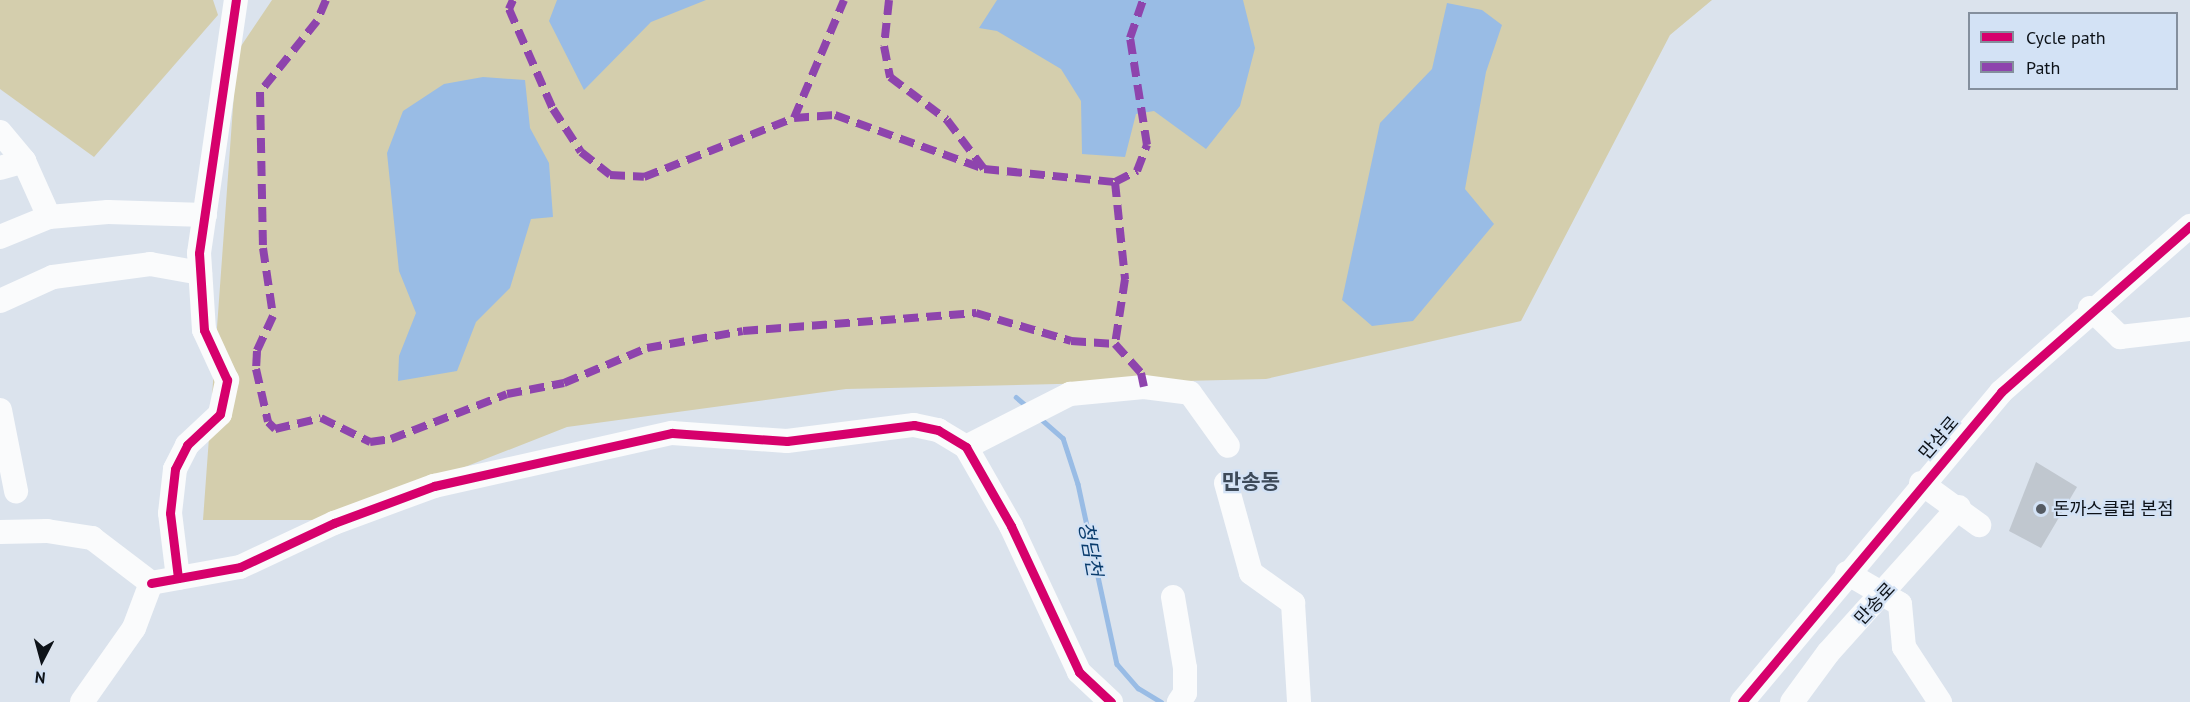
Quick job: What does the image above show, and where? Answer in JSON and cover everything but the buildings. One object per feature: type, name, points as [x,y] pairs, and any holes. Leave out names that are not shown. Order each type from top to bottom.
[{"type":"street","points":[[178,578],[170,513],[175,469],[187,446],[220,414],[226,380],[204,330],[200,273],[205,215],[236,0]]},
{"type":"street","points":[[0,132],[24,161],[49,217]]},
{"type":"street","points":[[0,168],[24,161]]},
{"type":"street","points":[[0,237],[49,217],[108,212],[205,215]]},
{"type":"street","name":"만삼로","points":[[1748,700],[1847,573],[1921,483],[2001,392],[2090,308],[2190,226]]},
{"type":"street","points":[[0,301],[53,277],[150,264],[200,273]]},
{"type":"street","points":[[2090,308],[2120,337],[2190,329]]},
{"type":"street","points":[[966,447],[1070,394],[1179,389],[1190,393],[1227,446]]},
{"type":"street","points":[[0,410],[16,491]]},
{"type":"street","points":[[0,532],[47,531],[92,538],[151,583],[240,567],[334,523],[434,486],[672,434],[787,441],[914,425],[938,430],[966,447],[1011,526],[1079,672],[1111,702]]},
{"type":"street","points":[[1226,483],[1251,573],[1293,603],[1299,702]]},
{"type":"street","points":[[1921,483],[1959,507],[1979,525]]},
{"type":"street","name":"만송로","points":[[1792,702],[1828,653],[1882,596],[1959,507]]},
{"type":"street","points":[[1847,573],[1882,596],[1900,604],[1904,647],[1940,702]]},
{"type":"street","points":[[82,702],[134,628],[151,583]]},
{"type":"street","points":[[1173,597],[1185,668],[1180,701]]},
{"type":"shaded area","points":[[0,0],[213,0],[218,15],[94,157],[0,89]]},
{"type":"shaded area","points":[[272,0],[1712,0],[1670,35],[1521,321],[1266,379],[846,389],[567,427],[330,520],[203,520],[237,52]]},
{"type":"water","points":[[557,0],[706,0],[651,22],[584,90],[549,21]]},
{"type":"water","points":[[997,0],[1243,0],[1255,48],[1240,106],[1206,149],[1154,111],[1136,114],[1125,157],[1082,154],[1081,101],[1061,69],[997,31],[979,28]]},
{"type":"water","points":[[1447,3],[1482,10],[1502,25],[1486,72],[1465,189],[1494,224],[1413,321],[1372,326],[1342,300],[1380,123],[1432,69]]},
{"type":"water","points":[[483,77],[525,80],[530,128],[549,163],[553,217],[531,219],[510,288],[476,322],[457,371],[398,381],[399,356],[416,313],[399,271],[387,153],[403,111],[444,84]]},
{"type":"waterway","name":"청담천","points":[[1016,397],[1028,407]]},
{"type":"waterway","name":"청담천","points":[[1041,419],[1063,438],[1078,484],[1117,664],[1138,688],[1161,702]]},
{"type":"marked path","points":[[326,0],[317,21],[260,92],[263,248],[273,316],[257,351],[256,369],[268,422],[275,429],[321,418],[370,442],[391,439],[507,394],[564,383],[647,348],[743,331],[976,313],[1071,341],[1115,344],[1141,373],[1144,387]]},
{"type":"marked path","points":[[513,0],[509,9],[553,109],[581,152],[610,175],[644,177],[794,118],[835,115],[984,169],[1115,182],[1125,279],[1115,344]]},
{"type":"marked path","points":[[794,118],[844,0]]},
{"type":"marked path","points":[[889,0],[884,46],[890,77],[947,120],[984,169]]},
{"type":"marked path","points":[[1115,182],[1137,171],[1147,145],[1130,38],[1143,0]]},
{"type":"cycle path","points":[[178,578],[170,513],[175,469],[187,445],[220,414],[227,380],[204,330],[199,253],[236,0]]},
{"type":"cycle path","points":[[1742,702],[2001,392],[2190,226]]},
{"type":"cycle path","points":[[151,583],[240,567],[334,523],[434,486],[672,433],[787,441],[914,425],[938,430],[966,447],[1011,526],[1079,672],[1111,702]]},
{"type":"place","name":"돈까스클럽 본점","points":[[2041,509]]},
{"type":"district","name":"만송동","points":[[1251,482]]}]
